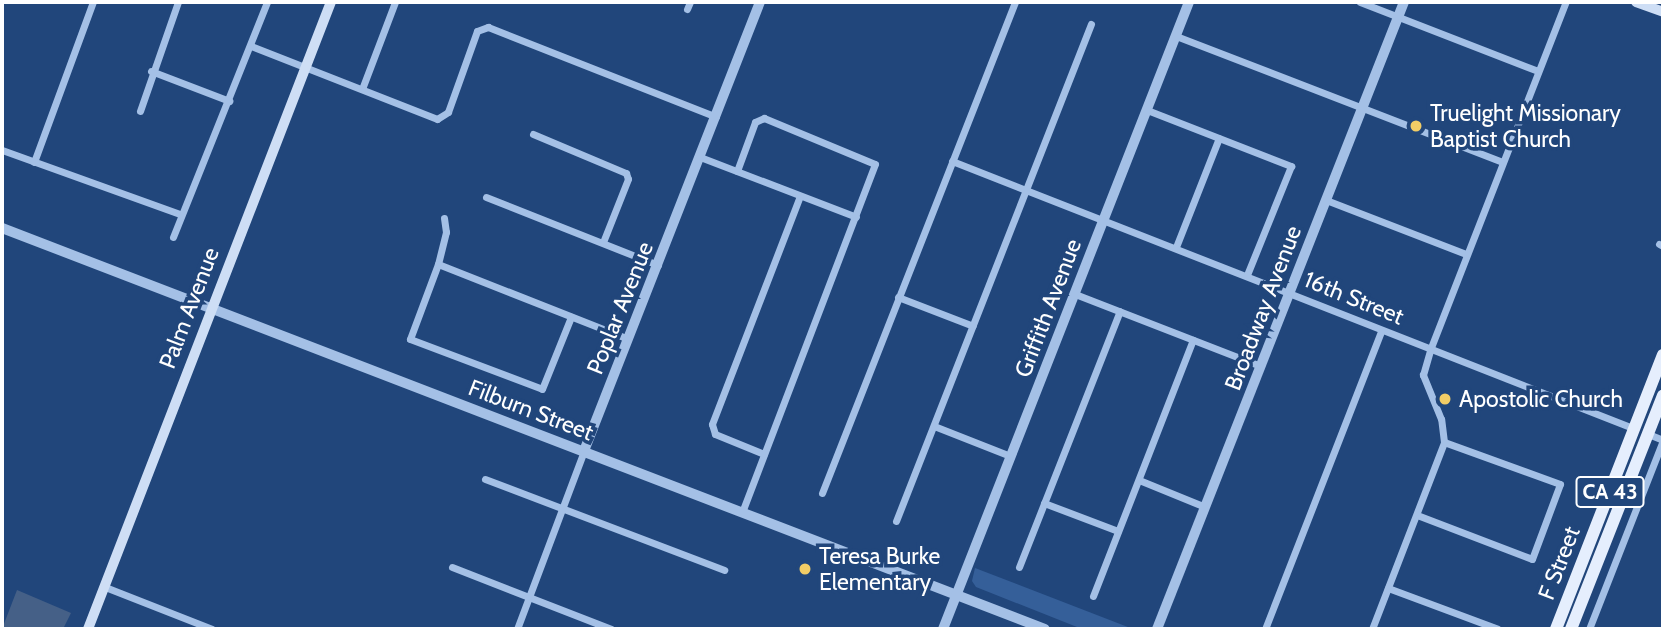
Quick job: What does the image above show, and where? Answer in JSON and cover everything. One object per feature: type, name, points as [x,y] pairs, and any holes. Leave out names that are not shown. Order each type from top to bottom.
[{"type":"main road","name":"Palm Avenue","points":[[88,629],[331,2]]},
{"type":"main road","points":[[1636,2],[1663,12]]},
{"type":"main road","name":"F Street","points":[[1556,629],[1663,355]]},
{"type":"main road","name":"F Street","points":[[1571,629],[1663,395]]},
{"type":"street","points":[[34,162],[93,2]]},
{"type":"street","points":[[140,111],[151,71],[178,2]]},
{"type":"street","points":[[173,237],[267,2]]},
{"type":"street","points":[[362,89],[395,2]]},
{"type":"street","name":"Poplar Avenue","points":[[517,629],[760,2]]},
{"type":"street","points":[[822,493],[1015,2]]},
{"type":"street","name":"Griffith Avenue","points":[[943,629],[1189,2]]},
{"type":"street","points":[[1360,2],[1538,71]]},
{"type":"street","name":"Broadway Avenue","points":[[1157,629],[1404,2]]},
{"type":"street","points":[[1372,629],[1444,442],[1441,419],[1423,375],[1430,350],[1566,2]]},
{"type":"street","points":[[896,521],[1091,23]]},
{"type":"street","points":[[251,46],[436,119],[443,117],[477,31],[488,27],[716,117]]},
{"type":"street","points":[[1176,36],[1502,162]]},
{"type":"street","points":[[151,71],[229,101]]},
{"type":"street","points":[[1147,110],[1291,166],[1247,275]]},
{"type":"street","points":[[737,171],[755,122],[764,118],[871,160],[874,169],[742,512]]},
{"type":"street","points":[[533,134],[626,173],[628,179],[603,242]]},
{"type":"street","points":[[1176,247],[1219,138]]},
{"type":"street","points":[[2,150],[180,214]]},
{"type":"street","points":[[700,157],[856,217]]},
{"type":"street","name":"16th Street","points":[[952,160],[1663,440]]},
{"type":"street","points":[[764,454],[715,434],[712,425],[800,196]]},
{"type":"street","points":[[485,197],[657,265]]},
{"type":"street","points":[[1326,200],[1466,254]]},
{"type":"street","points":[[444,218],[446,232],[438,264],[410,339],[542,389],[571,317]]},
{"type":"street","name":"Filburn Street","points":[[2,228],[1045,629]]},
{"type":"street","points":[[438,264],[628,339]]},
{"type":"street","points":[[1075,294],[1261,366]]},
{"type":"street","points":[[898,298],[972,326]]},
{"type":"street","points":[[1019,567],[1120,311]]},
{"type":"street","points":[[1265,629],[1381,331]]},
{"type":"street","points":[[1093,596],[1193,340]]},
{"type":"street","points":[[934,426],[1010,456]]},
{"type":"street","points":[[1600,629],[1589,627],[1663,440]]},
{"type":"street","points":[[1417,515],[1532,558],[1560,484],[1444,442]]},
{"type":"street","points":[[485,478],[724,570]]},
{"type":"street","points":[[1139,480],[1205,507]]},
{"type":"street","points":[[1044,503],[1118,531]]},
{"type":"street","points":[[452,567],[611,629]]},
{"type":"street","points":[[105,587],[212,629]]},
{"type":"street","points":[[1388,587],[1498,629]]},
{"type":"shaded area","points":[[975,568],[1133,629],[1082,629],[976,587],[972,581]]},
{"type":"shaded area","points":[[17,590],[71,613],[63,629],[2,629]]},
{"type":"place","name":"Truelight Missionary Baptist Church","points":[[1416,126]]},
{"type":"place","name":"Apostolic Church","points":[[1445,399]]},
{"type":"place","name":"Teresa Burke Elementary","points":[[805,569]]}]
